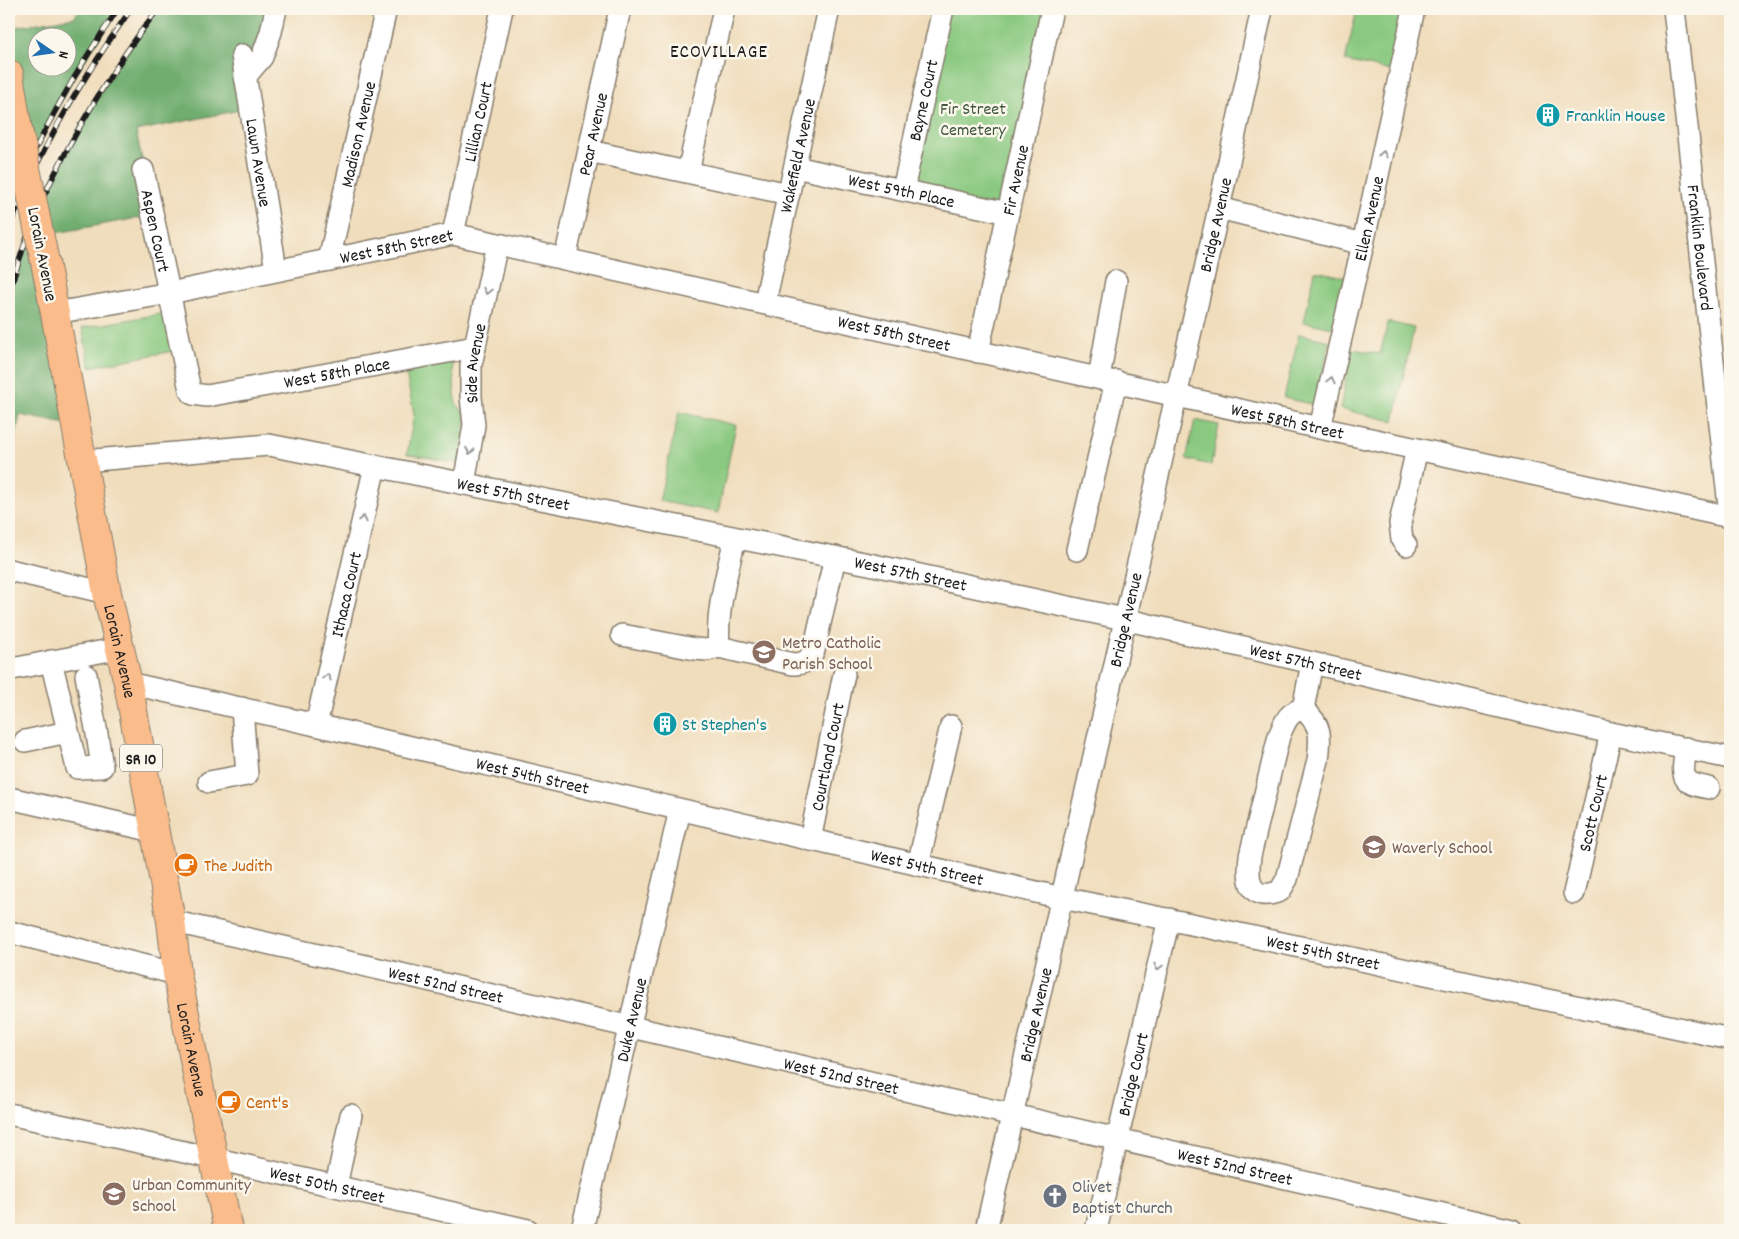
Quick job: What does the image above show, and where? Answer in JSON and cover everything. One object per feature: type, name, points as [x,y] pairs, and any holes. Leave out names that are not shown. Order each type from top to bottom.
[{"type":"main road","name":"Lorain Avenue","points":[[9,74],[108,592],[128,683],[171,921],[177,974],[212,1158],[228,1230]]},
{"type":"street","points":[[245,77],[262,57],[271,32],[276,9]]},
{"type":"street","name":"Madison Avenue","points":[[329,260],[386,9]]},
{"type":"street","name":"Lillian Court","points":[[453,234],[502,9]]},
{"type":"street","name":"Pear Avenue","points":[[565,259],[620,9]]},
{"type":"street","points":[[688,172],[724,9]]},
{"type":"street","name":"Wakefield Avenue","points":[[765,302],[829,9]]},
{"type":"street","name":"Bayne Court","points":[[903,190],[943,9]]},
{"type":"street","name":"Fir Avenue","points":[[978,352],[1052,9]]},
{"type":"street","name":"Bridge Avenue","points":[[986,1230],[1219,208],[1262,9]]},
{"type":"street","name":"Ellen Avenue","points":[[1320,428],[1363,244],[1414,9]]},
{"type":"street","name":"Franklin Boulevard","points":[[1674,9],[1730,516]]},
{"type":"street","name":"Lawn Avenue","points":[[242,55],[276,270]]},
{"type":"street","points":[[589,151],[789,194]]},
{"type":"street","name":"West 59th Place","points":[[795,167],[1008,213]]},
{"type":"street","name":"Aspen Court","points":[[143,170],[190,390],[193,394],[198,395]]},
{"type":"street","points":[[1219,208],[1363,244]]},
{"type":"street","name":"West 58th Street","points":[[55,313],[170,293],[453,234],[765,302],[978,352],[1176,394],[1320,428],[1730,516]]},
{"type":"street","name":"Side Avenue","points":[[464,484],[474,425],[471,397],[471,365],[498,244]]},
{"type":"street","points":[[1077,550],[1108,380],[1116,281]]},
{"type":"street","name":"West 58th Place","points":[[198,395],[207,396],[475,347]]},
{"type":"street","name":"West 57th Street","points":[[83,461],[269,446],[835,557],[1124,619],[1611,733],[1730,758]]},
{"type":"street","points":[[1406,545],[1402,540],[1400,523],[1417,449]]},
{"type":"street","name":"Ithaca Court","points":[[316,725],[374,466]]},
{"type":"street","points":[[719,647],[718,633],[721,600],[735,538]]},
{"type":"street","points":[[622,635],[694,649],[707,650],[719,647],[793,664],[803,664],[810,658],[814,650],[835,557]]},
{"type":"street","points":[[9,570],[108,592]]},
{"type":"street","points":[[12,669],[120,648]]},
{"type":"street","points":[[51,661],[77,768],[102,766],[86,675]]},
{"type":"street","points":[[1304,709],[1312,663]]},
{"type":"street","name":"Courtland Court","points":[[810,840],[844,674]]},
{"type":"street","name":"West 54th Street","points":[[128,683],[1062,898],[1169,919],[1730,1039]]},
{"type":"street","points":[[209,782],[247,775],[242,708]]},
{"type":"street","points":[[1304,709],[1314,718],[1320,732],[1318,760],[1287,879],[1280,891],[1270,895],[1257,891],[1250,884],[1248,872],[1250,856],[1279,736],[1286,720],[1294,711],[1304,709]]},
{"type":"street","points":[[918,865],[951,726]]},
{"type":"street","points":[[25,741],[68,732]]},
{"type":"street","name":"Scott Court","points":[[1574,893],[1611,733]]},
{"type":"street","points":[[1686,748],[1685,777],[1693,785],[1709,788]]},
{"type":"street","points":[[9,798],[154,831]]},
{"type":"street","name":"Duke Avenue","points":[[582,1230],[680,810]]},
{"type":"street","name":"Bridge Court","points":[[1096,1230],[1169,919]]},
{"type":"street","name":"West 52nd Street","points":[[171,921],[1512,1230]]},
{"type":"street","points":[[9,932],[177,974]]},
{"type":"street","name":"West 50th Street","points":[[9,1114],[528,1230]]},
{"type":"street","points":[[336,1186],[351,1115]]},
{"type":"green space","points":[[80,9],[118,9],[78,72],[78,28],[28,28],[28,78],[74,78],[27,165],[9,74],[9,28],[74,17]]},
{"type":"green space","points":[[158,9],[276,9],[245,77],[250,108],[136,131],[154,215],[40,236],[77,426],[20,415],[9,469],[9,292],[40,203],[74,136],[119,63]]},
{"type":"green space","name":"Fir Street Cemetery","points":[[943,9],[1052,9],[1008,213],[903,190]]},
{"type":"green space","points":[[1357,9],[1405,9],[1392,71],[1345,61]]},
{"type":"green space","points":[[1315,271],[1345,277],[1333,328],[1304,322]]},
{"type":"green space","points":[[171,312],[178,350],[90,367],[82,328]]},
{"type":"green space","points":[[1388,322],[1414,328],[1394,421],[1340,409],[1352,349],[1380,354]]},
{"type":"green space","points":[[1299,334],[1330,341],[1315,405],[1284,398]]},
{"type":"green space","points":[[452,360],[456,403],[467,416],[459,463],[407,454],[414,414],[405,369]]},
{"type":"green space","points":[[679,412],[736,425],[718,513],[659,501]]},
{"type":"green space","points":[[1195,420],[1219,425],[1211,465],[1186,459]]},
{"type":"railway","points":[[9,206],[59,105],[87,56],[118,9]]},
{"type":"railway","points":[[9,228],[34,170],[63,115],[131,9]]},
{"type":"railway","points":[[9,292],[36,213],[66,151],[109,78],[158,9]]},
{"type":"place","name":"Franklin House","points":[[1548,115]]},
{"type":"place","name":"Metro Catholic Parish School","points":[[764,652]]},
{"type":"place","name":"St Stephen's","points":[[665,724]]},
{"type":"place","name":"Waverly School","points":[[1374,847]]},
{"type":"place","name":"The Judith","points":[[186,865]]},
{"type":"place","name":"Cent's","points":[[229,1102]]},
{"type":"place","name":"Urban Community School","points":[[114,1194]]},
{"type":"place","name":"Olivet Baptist Church","points":[[1055,1196]]},
{"type":"district","name":"ECOVILLAGE","points":[[719,50]]}]
